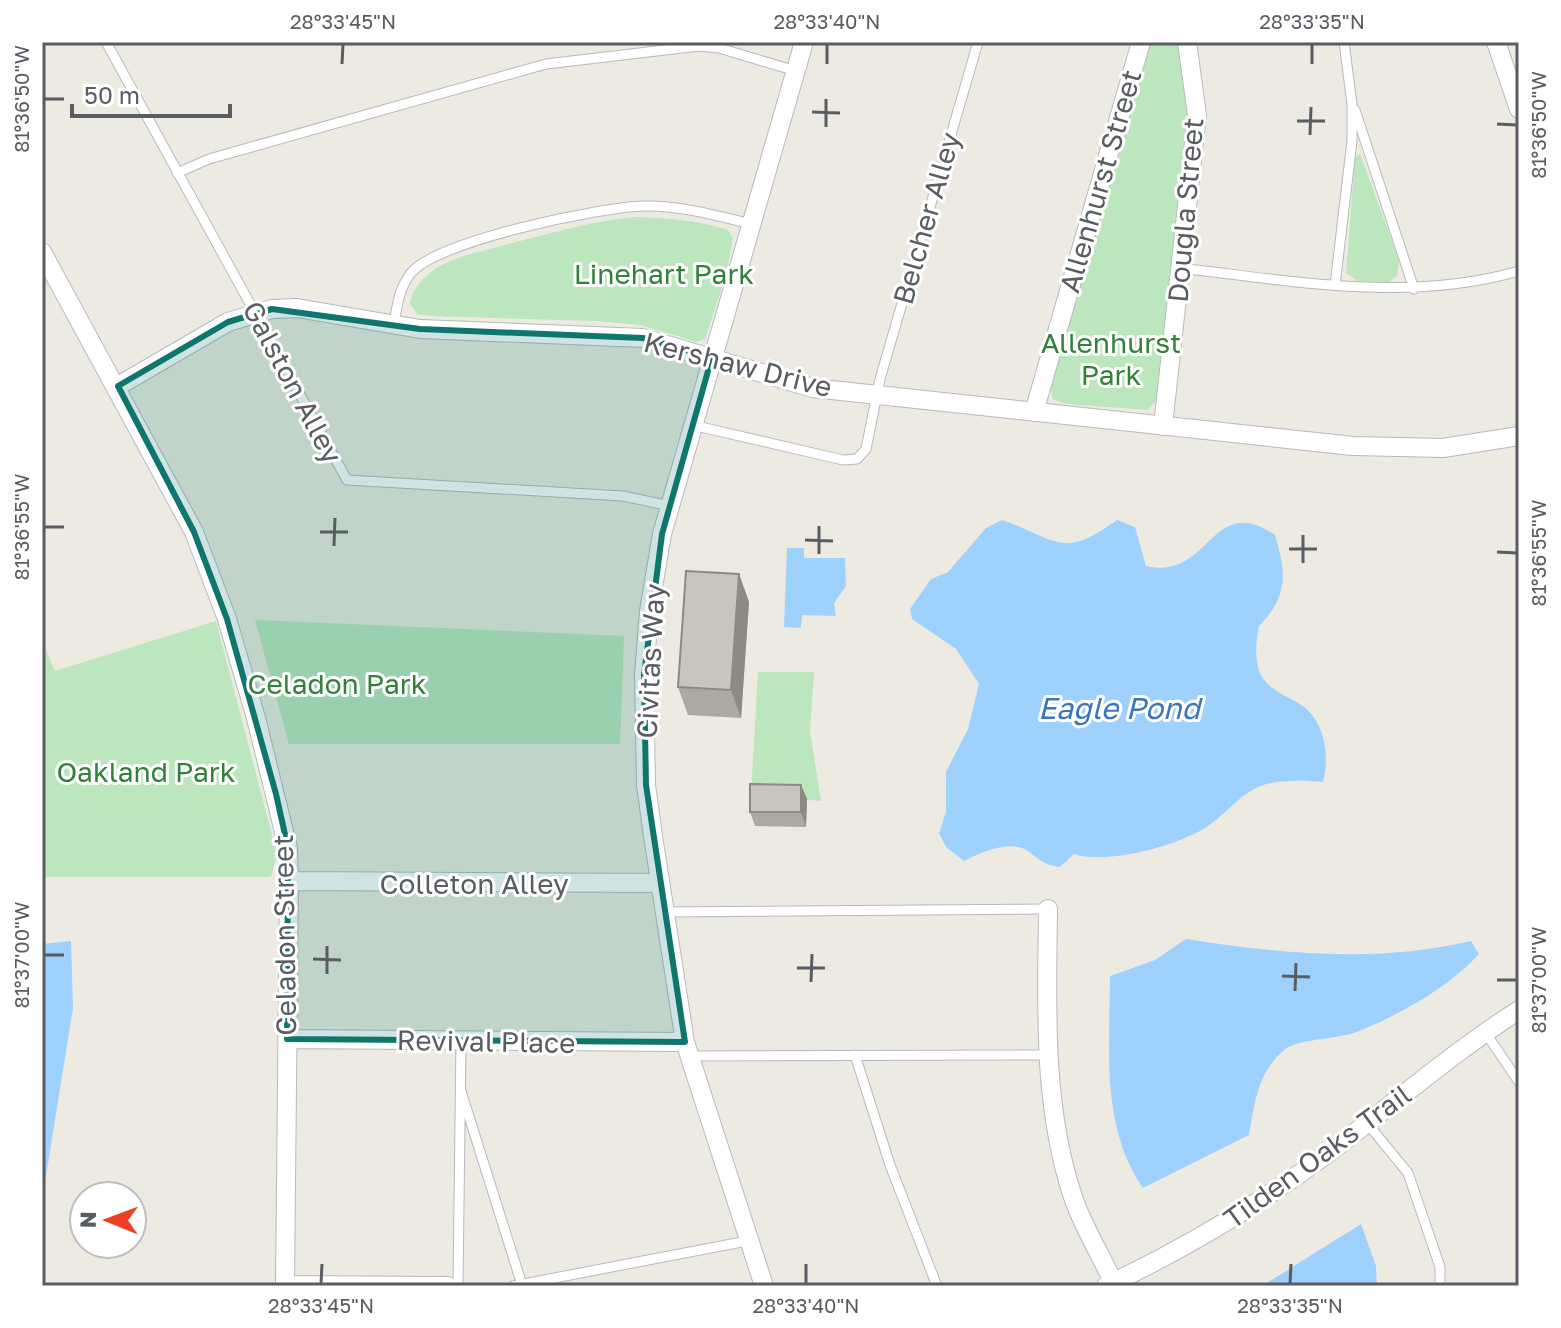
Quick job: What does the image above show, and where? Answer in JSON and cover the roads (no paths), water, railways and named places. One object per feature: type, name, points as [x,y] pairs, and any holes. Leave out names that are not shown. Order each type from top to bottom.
[{"type":"street","name":"Civitas Way","points":[[764,1286],[687,1049],[646,785],[644,675],[649,611],[670,506],[804,42]]},
{"type":"street","name":"Allenhurst Street","points":[[1034,412],[1141,42]]},
{"type":"street","name":"Dougla Street","points":[[1163,426],[1197,115],[1187,42]]},
{"type":"street","points":[[1496,42],[1519,109]]},
{"type":"street","name":"Celadon Street","points":[[42,252],[118,386],[194,532],[227,619],[276,794],[288,848],[289,881],[285,1285]]},
{"type":"street","name":"Kershaw Drive","points":[[118,386],[228,322],[256,313],[297,308],[420,329],[643,338],[813,388],[1353,446],[1443,448],[1519,436]]},
{"type":"street","name":"Colleton Alley","points":[[289,881],[660,883]]},
{"type":"street","points":[[1048,909],[1047,1055],[1059,1136],[1073,1198],[1112,1285]]},
{"type":"street","name":"Tilden Oaks Trail","points":[[1112,1285],[1211,1232],[1367,1123],[1485,1032],[1519,1010]]},
{"type":"street","name":"Revival Place","points":[[287,1039],[461,1040],[687,1049]]},
{"type":"street","points":[[285,1285],[448,1286]]},
{"type":"lane","name":"Galston Alley","points":[[106,42],[347,480],[623,496],[670,506]]},
{"type":"lane","name":"Belcher Alley","points":[[692,425],[843,460],[857,459],[866,449],[877,395],[978,42]]},
{"type":"lane","points":[[1335,285],[1352,141],[1352,104],[1344,42]]},
{"type":"lane","points":[[177,173],[209,159],[546,64],[699,46],[719,48],[796,71]]},
{"type":"lane","points":[[1352,104],[1414,289]]},
{"type":"lane","points":[[394,324],[399,294],[412,271],[445,251],[460,246],[594,210],[645,206],[678,208],[752,224]]},
{"type":"lane","points":[[1180,268],[1335,285],[1414,289],[1477,283],[1519,271]]},
{"type":"lane","points":[[665,912],[1048,909]]},
{"type":"lane","points":[[1485,1032],[1519,1082]]},
{"type":"lane","points":[[458,1286],[461,1040]]},
{"type":"lane","points":[[687,1049],[855,1055],[1047,1055]]},
{"type":"lane","points":[[855,1055],[890,1165],[937,1286]]},
{"type":"lane","points":[[460,1089],[473,1120],[522,1285]]},
{"type":"lane","points":[[1367,1123],[1408,1173],[1440,1267],[1440,1286]]},
{"type":"lane","points":[[513,1286],[747,1241]]},
{"type":"water","name":"Eagle Pond","points":[[1002,520],[1049,539],[1071,543],[1083,540],[1117,520],[1135,527],[1146,566],[1168,567],[1184,561],[1223,529],[1237,523],[1253,524],[1275,535],[1283,572],[1282,583],[1276,604],[1259,626],[1257,663],[1268,685],[1300,704],[1315,719],[1324,739],[1326,761],[1323,782],[1289,781],[1263,785],[1242,797],[1208,826],[1179,840],[1123,855],[1088,857],[1074,854],[1060,867],[1045,863],[1019,847],[995,848],[964,861],[946,847],[939,833],[946,812],[946,772],[968,729],[979,684],[956,649],[912,619],[910,609],[931,579],[948,572],[986,528]]},
{"type":"water","points":[[787,548],[804,548],[804,558],[845,558],[846,586],[834,603],[836,616],[802,615],[801,628],[784,627]]},
{"type":"water","points":[[1186,939],[1257,949],[1328,954],[1400,952],[1471,941],[1479,954],[1453,978],[1388,1018],[1354,1033],[1297,1044],[1283,1051],[1262,1079],[1249,1135],[1143,1188],[1129,1164],[1114,1112],[1109,1058],[1110,976],[1155,960]]},
{"type":"water","points":[[71,941],[73,1008],[42,1201],[42,944]]},
{"type":"water","points":[[1361,1224],[1376,1266],[1377,1286],[1262,1286]]},
{"type":"park label","name":"Linehart Park","points":[[664,273]]},
{"type":"park label","name":"Allenhurst Park","points":[[1111,358]]},
{"type":"park label","name":"Celadon Park","points":[[337,683]]},
{"type":"park label","name":"Oakland Park","points":[[146,771]]}]
